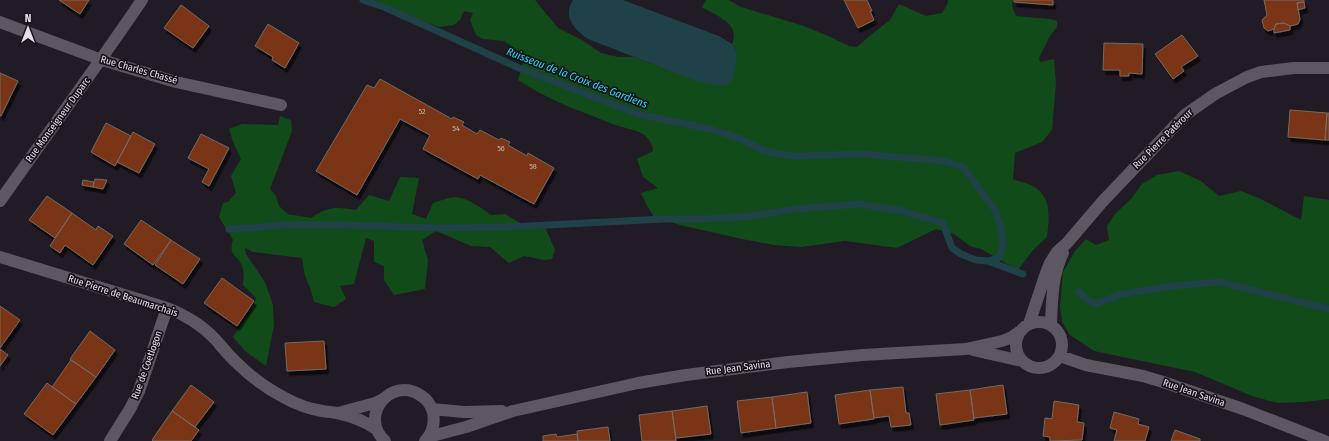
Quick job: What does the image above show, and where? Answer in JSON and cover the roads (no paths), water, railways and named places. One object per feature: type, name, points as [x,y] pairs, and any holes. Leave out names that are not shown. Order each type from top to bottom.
[{"type":"street","name":"Rue Monseigneur Duparc","points":[[0,201],[70,102],[102,60],[142,0]]},
{"type":"street","name":"Rue Charles Chassé","points":[[0,22],[102,60],[176,82],[281,105]]},
{"type":"street","name":"Rue Pierre Patérour","points":[[1025,327],[1059,262],[1067,243],[1103,201],[1185,115],[1215,94],[1247,77],[1261,72],[1294,68],[1329,68]]},
{"type":"street","name":"Rue Pierre de Beaumarchais","points":[[0,257],[167,308],[181,314],[205,330],[237,364],[262,384],[275,392],[287,399],[305,406],[321,411],[357,418],[376,429]]},
{"type":"street","name":"Rue Pierre Patérour","points":[[1048,283],[1051,325]]},
{"type":"street","name":"Rue de Coetlogon","points":[[110,441],[121,426],[139,391],[167,308]]},
{"type":"street","points":[[1037,322],[1051,325],[1060,335],[1062,349],[1060,356],[1055,362],[1042,368],[1035,368],[1022,361],[1016,349],[1016,342],[1025,327],[1037,322]]},
{"type":"street","name":"Rue Jean Savina","points":[[426,439],[466,427],[513,410],[638,383],[686,375],[796,361],[966,349],[1002,341],[1012,337],[1025,327]]},
{"type":"street","name":"Rue Jean Savina","points":[[966,349],[1022,361]]},
{"type":"street","name":"Rue Jean Savina","points":[[1060,356],[1086,365],[1143,376],[1164,382],[1243,409],[1325,441]]},
{"type":"street","name":"Rue Pierre de Beaumarchais","points":[[336,413],[375,403],[396,391],[411,391],[424,397],[432,409]]},
{"type":"street","points":[[384,399],[378,405],[375,421],[376,429],[381,438],[385,441]]},
{"type":"street","points":[[426,439],[433,429],[434,419],[432,409]]},
{"type":"street","name":"Rue Jean Savina","points":[[432,409],[464,412],[513,410]]},
{"type":"water","points":[[573,0],[623,0],[719,36],[732,44],[737,53],[733,79],[726,86],[696,81],[588,39],[579,32],[569,17],[570,6]]},
{"type":"waterway","name":"Ruisseau de la Croix des Gardiens","points":[[363,0],[384,7],[519,68],[638,114],[710,129],[738,138],[763,150],[795,156],[861,154],[945,161],[963,167],[995,210],[1000,225],[1003,240],[1002,249],[998,258],[988,261]]},
{"type":"waterway","points":[[229,229],[287,225],[440,228],[506,227],[664,219],[742,217],[805,208],[861,204],[902,211],[943,223],[952,248],[961,254],[976,260],[988,261],[1023,274]]},
{"type":"waterway","points":[[1079,292],[1086,299],[1096,304],[1121,294],[1172,286],[1220,282],[1329,309]]}]
